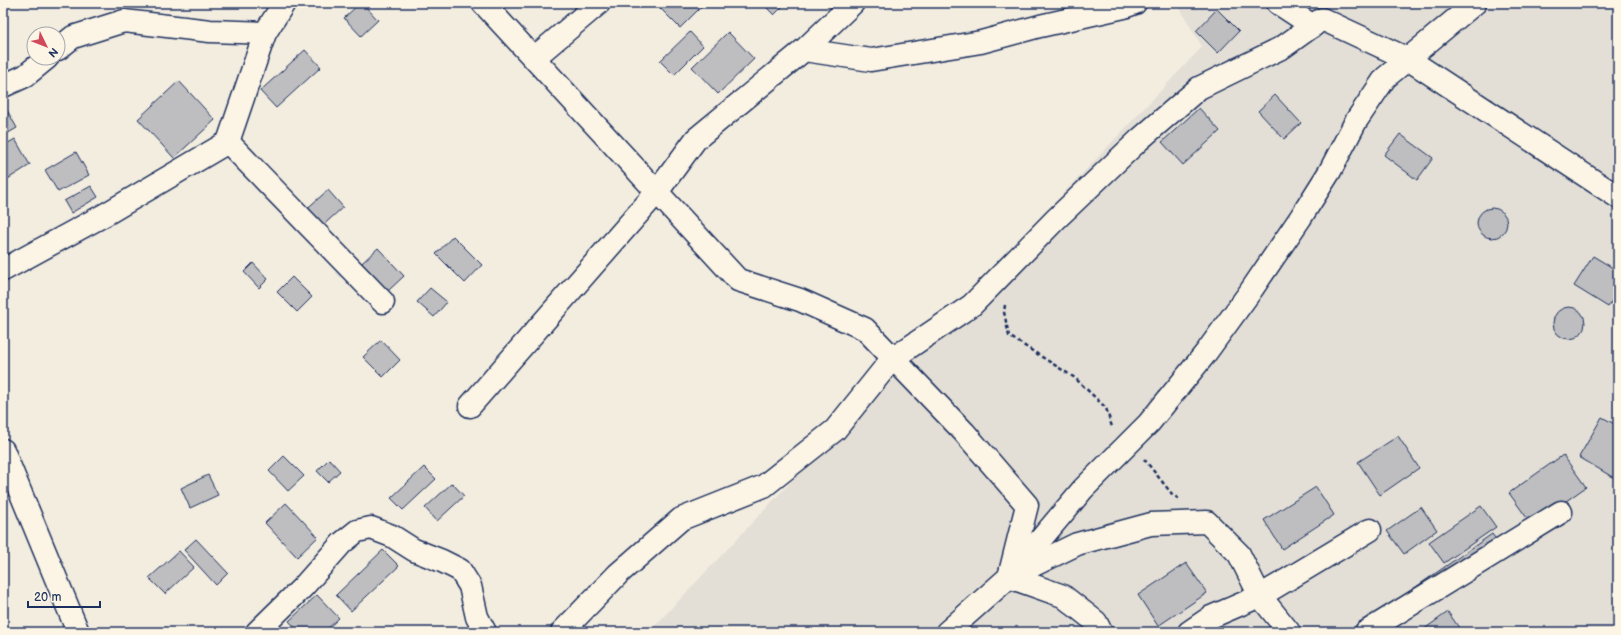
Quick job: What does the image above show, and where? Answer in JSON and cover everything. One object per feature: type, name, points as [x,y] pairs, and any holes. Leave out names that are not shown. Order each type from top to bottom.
[{"type":"street","points":[[3,270],[106,214],[228,142],[265,33],[284,3]]},
{"type":"street","points":[[483,3],[738,280],[800,300],[865,329],[892,359],[964,432],[1027,505],[1010,577]]},
{"type":"street","points":[[534,58],[598,3]]},
{"type":"street","points":[[470,406],[657,192],[696,139],[804,50],[853,3]]},
{"type":"street","points":[[804,50],[871,60],[981,42],[1135,3]]},
{"type":"street","points":[[1278,3],[1313,26]]},
{"type":"street","points":[[948,632],[1010,577],[1083,489],[1149,423],[1205,354],[1301,217],[1330,171],[1356,121],[1386,78],[1475,3]]},
{"type":"street","points":[[562,632],[618,574],[681,519],[764,486],[835,430],[892,359],[972,305],[1056,219],[1128,150],[1199,88],[1283,47],[1322,19],[1408,59],[1618,197]]},
{"type":"street","points":[[66,43],[73,37],[124,21],[210,31],[265,33]]},
{"type":"street","points":[[3,86],[25,76],[37,66]]},
{"type":"street","points":[[228,142],[383,302]]},
{"type":"street","points":[[3,450],[78,632]]},
{"type":"street","points":[[1366,632],[1561,512]]},
{"type":"street","points":[[1010,577],[1077,544],[1151,524],[1207,522],[1239,554],[1260,596],[1289,632]]},
{"type":"street","points":[[257,632],[303,587],[342,543],[357,531],[371,528],[392,536],[414,550],[460,570],[470,586],[476,617],[485,632]]},
{"type":"street","points":[[1189,632],[1211,617],[1260,596],[1370,530]]},
{"type":"street","points":[[1010,577],[1063,596],[1096,622],[1101,632]]},
{"type":"path","points":[[1005,305],[1004,312],[1009,336],[1075,378],[1106,408],[1113,428],[1152,468],[1172,494],[1207,522]]},
{"type":"shaded area","points":[[1177,3],[1618,3],[1618,632],[649,632],[1202,47]]},
{"type":"building","points":[[360,3],[362,3],[378,20],[361,36],[344,18]]},
{"type":"building","points":[[655,3],[702,3],[703,5],[680,28]]},
{"type":"building","points":[[762,3],[786,3],[774,15]]},
{"type":"building","points":[[1217,9],[1239,31],[1218,53],[1196,31]]},
{"type":"building","points":[[690,32],[703,46],[674,75],[660,61]]},
{"type":"building","points":[[728,32],[754,59],[718,94],[692,67]]},
{"type":"building","points":[[305,50],[321,67],[276,108],[260,91]]},
{"type":"building","points":[[179,81],[215,120],[174,158],[138,119]]},
{"type":"building","points":[[1275,95],[1301,123],[1284,139],[1258,111]]},
{"type":"building","points":[[3,103],[17,128],[3,136]]},
{"type":"building","points":[[1199,108],[1220,131],[1183,165],[1162,142]]},
{"type":"building","points":[[1400,134],[1433,158],[1417,180],[1384,155]]},
{"type":"building","points":[[15,139],[30,165],[3,182],[3,146]]},
{"type":"building","points":[[76,152],[89,175],[58,192],[45,170]]},
{"type":"building","points":[[91,186],[98,197],[71,213],[64,201]]},
{"type":"building","points":[[328,190],[343,207],[318,230],[303,212]]},
{"type":"building","points":[[1492,208],[1503,212],[1507,223],[1503,234],[1492,238],[1481,234],[1477,223],[1481,212]]},
{"type":"building","points":[[453,236],[482,265],[465,283],[436,254]]},
{"type":"building","points":[[378,248],[404,276],[373,305],[347,277]]},
{"type":"building","points":[[1593,256],[1618,271],[1618,291],[1608,307],[1574,286]]},
{"type":"building","points":[[253,263],[268,279],[259,288],[244,272]]},
{"type":"building","points":[[292,277],[312,297],[297,312],[277,292]]},
{"type":"building","points":[[430,288],[447,302],[434,317],[417,302]]},
{"type":"building","points":[[1569,307],[1580,312],[1585,323],[1580,334],[1569,339],[1558,334],[1553,323],[1558,312]]},
{"type":"building","points":[[381,340],[400,360],[383,377],[363,357]]},
{"type":"building","points":[[1602,417],[1618,426],[1618,470],[1614,478],[1579,457]]},
{"type":"building","points":[[1398,436],[1419,468],[1380,495],[1358,462]]},
{"type":"building","points":[[1563,455],[1586,487],[1532,525],[1509,493]]},
{"type":"building","points":[[284,456],[304,476],[288,491],[269,471]]},
{"type":"building","points":[[329,459],[340,471],[328,482],[317,471]]},
{"type":"building","points":[[424,467],[436,479],[403,510],[391,498]]},
{"type":"building","points":[[208,475],[218,495],[190,508],[181,488]]},
{"type":"building","points":[[452,483],[464,496],[437,521],[425,508]]},
{"type":"building","points":[[1316,487],[1334,515],[1282,549],[1264,520]]},
{"type":"building","points":[[286,503],[318,537],[297,557],[265,523]]},
{"type":"building","points":[[1481,506],[1496,527],[1444,563],[1429,542]]},
{"type":"building","points":[[1421,507],[1437,530],[1404,554],[1387,531]]},
{"type":"building","points":[[1492,534],[1498,542],[1406,607],[1400,598]]},
{"type":"building","points":[[196,539],[228,573],[216,585],[184,550]]},
{"type":"building","points":[[383,550],[399,566],[351,611],[336,595]]},
{"type":"building","points":[[179,551],[194,567],[165,594],[149,578]]},
{"type":"building","points":[[1186,563],[1207,593],[1158,626],[1138,595]]},
{"type":"building","points":[[317,595],[339,618],[324,632],[299,632],[289,621]]},
{"type":"building","points":[[1448,612],[1462,632],[1420,632]]}]
